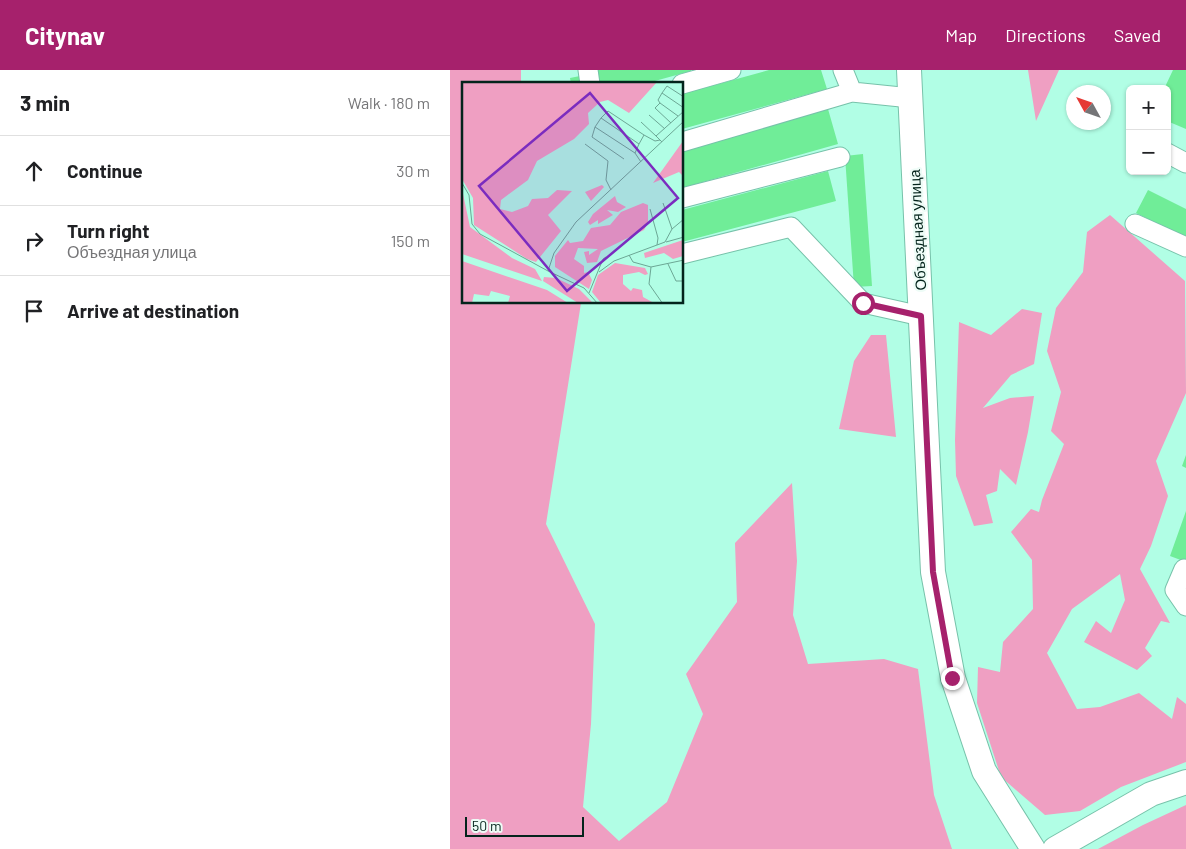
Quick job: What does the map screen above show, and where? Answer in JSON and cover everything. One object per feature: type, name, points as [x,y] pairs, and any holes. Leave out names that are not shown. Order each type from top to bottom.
[{"type":"main road","name":"Объездная улица","points":[[909,70],[933,572],[952,678],[984,771],[1033,849]]},
{"type":"main road","points":[[1055,849],[1151,794],[1186,782]]},
{"type":"lane","points":[[684,83],[731,70]]},
{"type":"lane","points":[[843,70],[852,92]]},
{"type":"lane","points":[[684,141],[852,92],[911,98]]},
{"type":"lane","points":[[1171,155],[1186,163]]},
{"type":"lane","points":[[684,197],[840,157]]},
{"type":"lane","points":[[1135,224],[1186,247]]},
{"type":"lane","points":[[684,254],[791,227],[863,303],[921,316]]},
{"type":"lane","points":[[1184,569],[1175,590],[1186,606]]},
{"type":"shaded area","points":[[450,70],[521,70],[521,82],[462,82],[462,304],[581,304],[546,524],[595,624],[591,724],[583,807],[619,841],[667,802],[703,714],[686,674],[737,602],[735,543],[792,483],[797,561],[793,615],[808,664],[884,659],[918,669],[934,795],[952,849],[450,849]]},
{"type":"shaded area","points":[[1028,70],[1059,70],[1036,121]]},
{"type":"shaded area","points":[[1110,215],[1185,281],[1186,393],[1156,461],[1168,496],[1151,546],[1140,569],[1170,623],[1161,621],[1145,648],[1152,656],[1137,670],[1084,642],[1096,621],[1111,633],[1125,600],[1120,574],[1072,609],[1047,653],[1077,709],[1100,707],[1139,693],[1172,719],[1177,697],[1186,704],[1186,762],[1121,787],[1080,811],[1045,815],[1001,777],[977,703],[978,667],[1000,672],[1003,642],[1033,609],[1032,560],[1011,532],[1031,509],[1039,512],[1064,444],[1051,431],[1061,392],[1047,351],[1056,308],[1083,272],[1087,232]]},
{"type":"shaded area","points":[[1022,309],[1042,313],[1034,364],[1011,375],[983,408],[1010,398],[1034,396],[1028,432],[1016,485],[1000,469],[997,491],[986,495],[993,523],[974,526],[956,476],[955,440],[959,322],[991,335]]},
{"type":"shaded area","points":[[871,335],[886,335],[896,437],[839,429],[854,361]]},
{"type":"shaded area","points":[[1186,805],[1186,849],[1098,849],[1143,825]]},
{"type":"building","points":[[596,70],[691,70],[651,82],[599,82]]},
{"type":"building","points":[[769,70],[821,70],[827,89],[684,128],[684,93]]},
{"type":"building","points":[[1173,70],[1186,70],[1186,129],[1171,123],[1171,85],[1166,85]]},
{"type":"building","points":[[580,76],[582,82],[571,82],[570,78]]},
{"type":"building","points":[[828,109],[838,144],[684,187],[684,149]]},
{"type":"building","points":[[863,154],[872,286],[854,287],[845,156]]},
{"type":"building","points":[[828,171],[836,201],[684,241],[684,209]]},
{"type":"building","points":[[1148,190],[1186,209],[1186,238],[1136,213]]},
{"type":"building","points":[[1186,455],[1186,468],[1182,466]]},
{"type":"building","points":[[1186,511],[1186,562],[1170,556]]},
{"type":"route","points":[[863,303],[921,316],[933,572],[952,678]]}]
